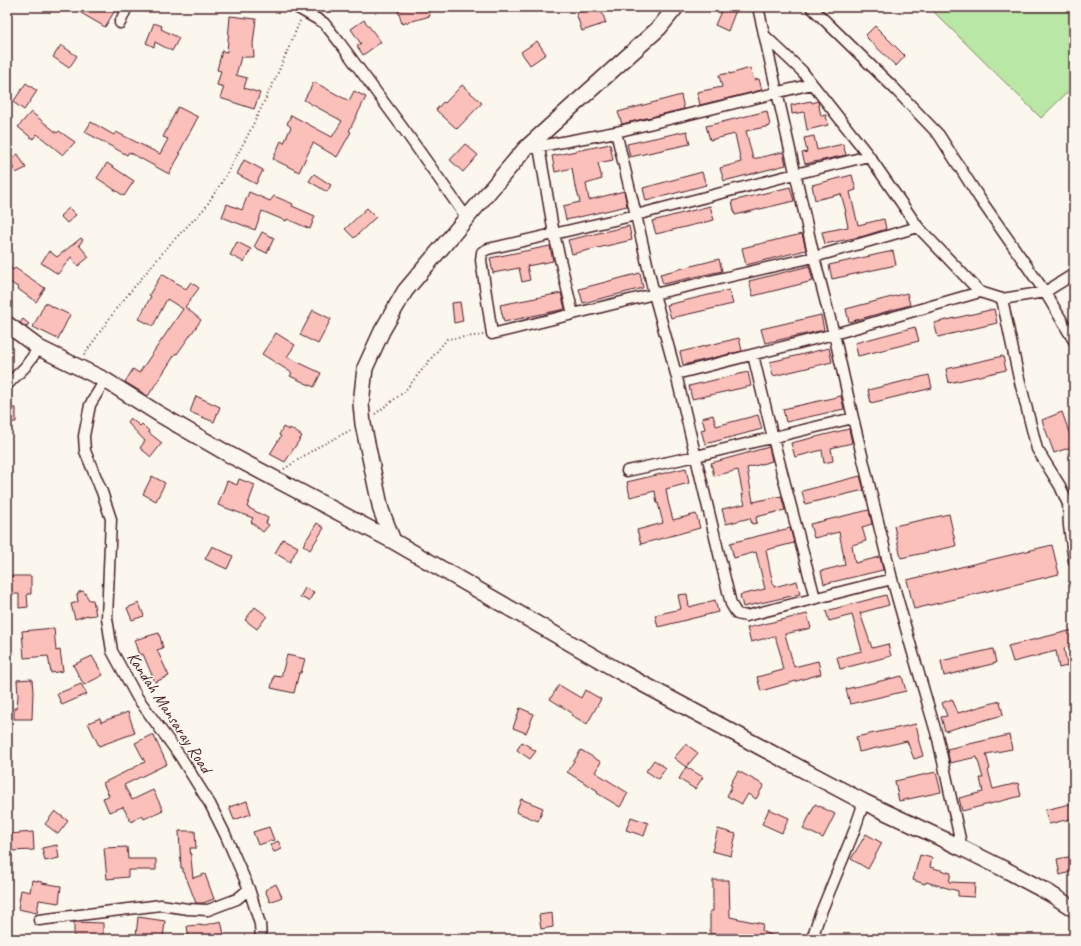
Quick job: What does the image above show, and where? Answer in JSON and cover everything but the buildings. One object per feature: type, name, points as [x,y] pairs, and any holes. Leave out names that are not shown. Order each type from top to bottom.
[{"type":"main road","points":[[393,541],[381,510],[363,424],[361,404],[365,368],[382,331],[405,291],[467,218],[532,148],[659,28],[676,7]]},
{"type":"main road","points":[[7,324],[39,348],[105,380],[158,414],[230,455],[393,541],[617,670],[864,802],[962,848],[1049,893],[1074,910]]},
{"type":"street","points":[[120,23],[127,7]]},
{"type":"street","points":[[758,7],[814,257],[834,334],[853,418],[892,578],[938,739],[962,848]]},
{"type":"street","points":[[811,7],[895,89],[938,135],[980,199],[1045,292],[1074,341]]},
{"type":"street","points":[[300,10],[324,23],[467,218]]},
{"type":"street","points":[[764,35],[802,71],[869,156],[918,227],[980,292],[1002,299],[1045,292],[1074,274]]},
{"type":"street","points":[[573,314],[532,148],[616,132],[812,84]]},
{"type":"street","points":[[616,132],[654,294],[676,374],[696,456],[730,604],[737,614],[746,616],[892,578]]},
{"type":"street","points":[[869,156],[636,215],[488,249],[482,252],[481,260],[492,334],[654,294],[814,257],[918,227]]},
{"type":"street","points":[[676,374],[834,334],[980,292]]},
{"type":"street","points":[[1002,299],[1018,374],[1037,449],[1060,486],[1068,504],[1069,526],[1074,561]]},
{"type":"street","points":[[7,385],[25,368],[39,348]]},
{"type":"street","points":[[753,355],[815,598]]},
{"type":"street","name":"Kandah Mansaray Road","points":[[105,380],[90,405],[84,436],[85,450],[111,519],[107,618],[112,651],[137,697],[180,756],[210,804],[249,889],[260,924],[261,939]]},
{"type":"street","points":[[627,471],[773,438],[853,418]]},
{"type":"street","points":[[812,939],[819,917],[853,834],[864,802]]},
{"type":"street","points":[[39,920],[161,905],[208,910],[237,899],[249,889]]},
{"type":"path","points":[[76,366],[116,309],[170,244],[205,208],[225,177],[248,135],[277,75],[300,10]]},
{"type":"green space","points":[[929,7],[1074,7],[1074,86],[1041,118]]}]
